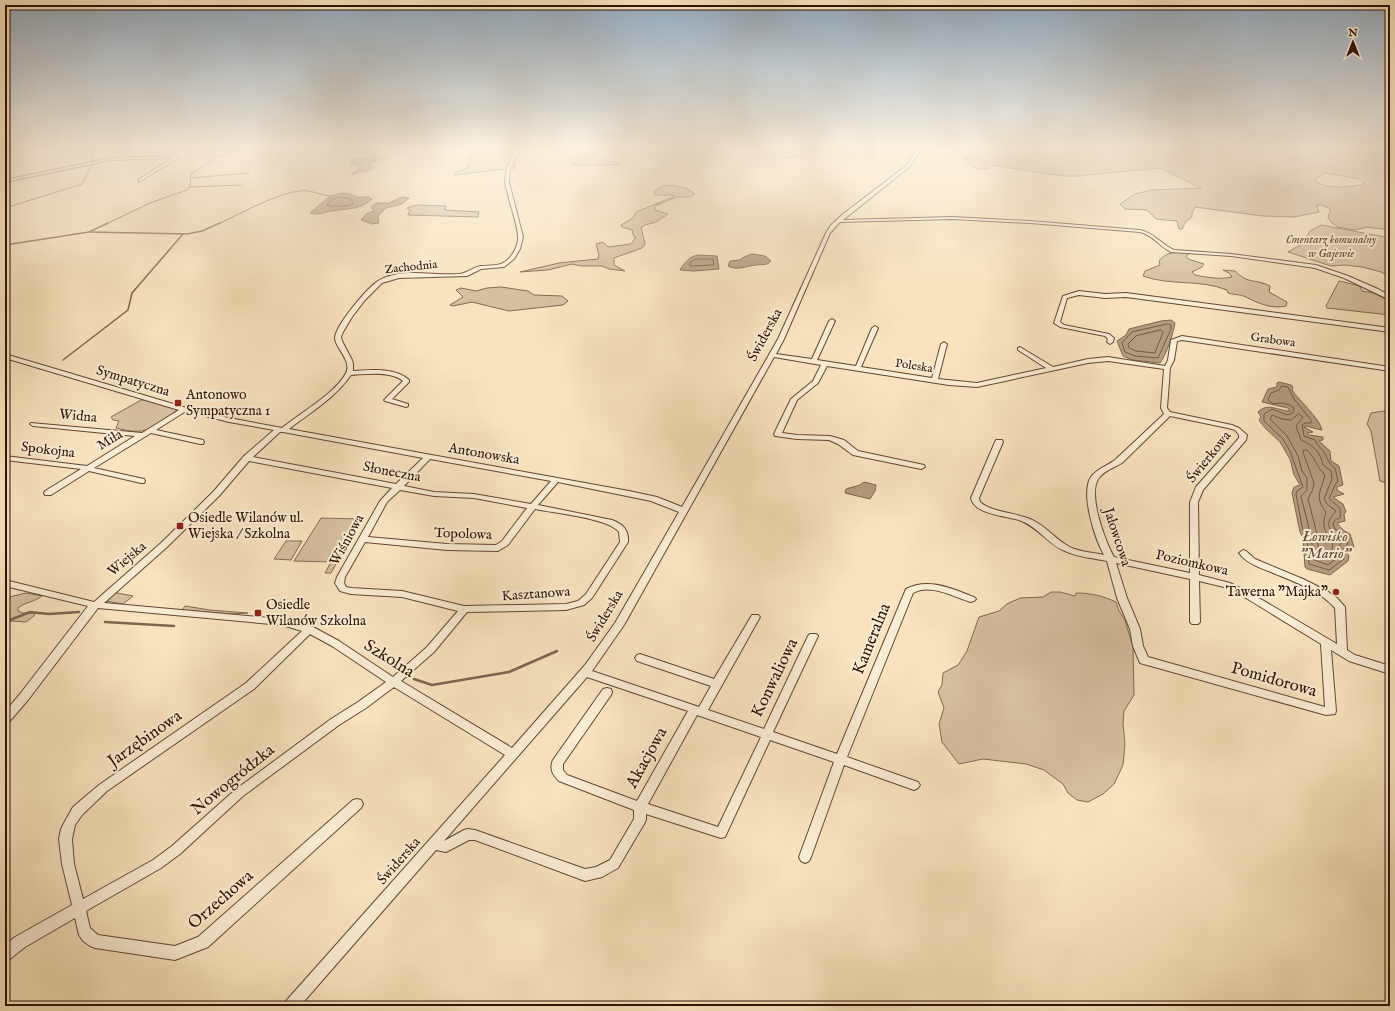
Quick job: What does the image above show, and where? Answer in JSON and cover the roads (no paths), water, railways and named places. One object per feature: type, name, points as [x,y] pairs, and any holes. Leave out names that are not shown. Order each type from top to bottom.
[{"type":"street","name":"Zachodnia","points":[[350,373],[350,365],[338,339],[339,332],[374,285],[384,280],[394,278],[465,274],[480,268],[502,266],[509,261],[520,244],[521,237],[510,196]]},
{"type":"street","name":"Świderska","points":[[291,1006],[585,672],[606,646],[772,355],[790,320],[832,226],[869,196]]},
{"type":"street","points":[[839,221],[946,218],[1030,222],[1140,231],[1157,238],[1165,247],[1173,251],[1231,255],[1316,267],[1333,272],[1372,288],[1390,298]]},
{"type":"street","points":[[1364,291],[1372,288]]},
{"type":"street","points":[[1110,342],[1110,337],[1107,335],[1062,326],[1057,322],[1065,297],[1079,293],[1105,296],[1126,294],[1390,330]]},
{"type":"street","points":[[814,361],[832,321]]},
{"type":"street","points":[[858,368],[875,328]]},
{"type":"street","name":"Grabowa","points":[[1167,368],[1171,360],[1174,340],[1182,338],[1390,369]]},
{"type":"street","points":[[935,380],[944,344]]},
{"type":"street","points":[[1020,349],[1052,369]]},
{"type":"street","name":"Poleska","points":[[772,355],[935,380],[978,385],[1088,361],[1108,359],[1167,368]]},
{"type":"street","name":"Sympatyczna","points":[[5,356],[186,409],[229,420],[280,430]]},
{"type":"street","points":[[825,363],[816,382],[794,399],[778,434],[797,437],[830,438],[836,440],[856,453],[921,467]]},
{"type":"street","points":[[1167,368],[1164,408],[1168,414]]},
{"type":"street","points":[[280,430],[332,392],[350,373],[395,375],[403,377],[407,381],[387,400],[406,405]]},
{"type":"street","name":"Miła","points":[[48,493],[186,409]]},
{"type":"street","name":"Jałowcowa","points":[[1144,660],[1138,646],[1135,629],[1122,598],[1111,560],[1103,546],[1091,503],[1091,488],[1094,478],[1102,470],[1114,465],[1168,414]]},
{"type":"street","name":"Świerkowa","points":[[1168,414],[1230,426],[1237,429],[1243,435],[1243,438],[1199,489],[1196,496],[1193,510],[1195,622]]},
{"type":"street","name":"Widna","points":[[33,424],[147,433],[200,442]]},
{"type":"street","name":"Antonowska","points":[[280,430],[642,496],[684,511]]},
{"type":"street","name":"Wiejska","points":[[7,714],[95,605],[164,545],[216,494],[247,458],[280,430]]},
{"type":"street","name":"Poziomkowa","points":[[999,442],[975,498],[976,503],[987,510],[1024,520],[1036,525],[1056,543],[1069,550],[1194,577],[1234,588],[1342,653],[1364,663],[1390,670]]},
{"type":"street","name":"Wiśniowa","points":[[428,457],[397,487],[380,507],[340,581],[340,587],[343,590],[351,591],[411,595],[464,608],[478,609]]},
{"type":"street","name":"Spokojna","points":[[5,458],[88,469],[141,481]]},
{"type":"street","name":"Słoneczna","points":[[247,458],[441,495],[474,496],[533,506]]},
{"type":"street","name":"Topolowa","points":[[362,539],[447,547],[498,548],[505,543],[533,506],[556,480]]},
{"type":"street","name":"Kasztanowa","points":[[478,609],[561,608],[581,603],[592,593],[624,542],[625,534],[622,528],[608,521],[533,506]]},
{"type":"street","points":[[1243,553],[1252,561],[1319,591],[1337,603],[1340,607],[1342,653]]},
{"type":"street","name":"Szkolna","points":[[5,583],[95,605],[282,622],[295,624],[310,629],[324,636],[393,682],[513,754]]},
{"type":"street","name":"Kameralna","points":[[840,760],[909,591],[914,586],[932,586],[971,599]]},
{"type":"street","name":"Nowogródzka","points":[[5,954],[20,942],[142,873],[167,857],[239,793],[335,722],[350,714],[393,682],[441,639],[464,608]]},
{"type":"street","name":"Akacjowa","points":[[608,692],[557,763],[557,771],[563,778],[640,807],[697,711],[717,684],[755,617]]},
{"type":"street","name":"Jarzębinowa","points":[[80,908],[65,850],[65,839],[67,828],[80,809],[103,788],[250,686],[310,629]]},
{"type":"street","name":"Konwaliowa","points":[[640,807],[721,833],[813,636]]},
{"type":"street","name":"Pomidorowa","points":[[1144,660],[1326,711],[1331,711],[1326,643]]},
{"type":"street","points":[[640,658],[717,684]]},
{"type":"street","points":[[585,672],[914,785]]},
{"type":"street","points":[[805,857],[840,760]]},
{"type":"street","name":"Orzechowa","points":[[80,908],[84,930],[88,936],[95,941],[162,952],[175,953],[184,951],[203,942],[357,804]]},
{"type":"street","points":[[434,844],[446,847],[468,834],[475,835],[585,874],[598,873],[614,864],[640,820],[640,807]]},
{"type":"water","points":[[330,196],[356,196],[368,197],[372,199],[362,206],[319,214],[310,213]]},
{"type":"water","points":[[402,197],[409,198],[402,204],[386,208],[378,216],[379,223],[372,224],[361,220],[366,214],[374,211],[371,207],[376,203],[389,203]]},
{"type":"water","points":[[752,254],[765,256],[771,261],[766,264],[742,268],[728,266],[730,261],[740,260]]},
{"type":"water","points":[[698,255],[717,256],[719,269],[694,271],[680,270],[688,260]]},
{"type":"water","points":[[1171,320],[1175,323],[1173,332],[1160,363],[1133,360],[1123,356],[1117,341],[1126,335],[1129,329]]},
{"type":"water","name":"Łowisko \"Mario\"","points":[[1279,382],[1291,385],[1293,387],[1292,390],[1317,420],[1322,430],[1306,426],[1304,427],[1313,432],[1307,433],[1309,435],[1323,437],[1323,440],[1319,441],[1330,451],[1331,461],[1339,466],[1343,485],[1337,487],[1337,490],[1344,494],[1333,497],[1343,504],[1346,512],[1344,514],[1345,521],[1337,523],[1343,530],[1350,534],[1354,547],[1346,551],[1349,556],[1348,561],[1330,575],[1307,569],[1305,567],[1303,538],[1300,532],[1292,493],[1294,487],[1300,485],[1294,475],[1290,459],[1280,442],[1259,420],[1261,417],[1258,412],[1262,409],[1269,407],[1290,411],[1288,408],[1262,402],[1268,389],[1277,387],[1277,383]]},
{"type":"water","points":[[864,482],[876,485],[875,491],[870,499],[845,493],[846,489],[860,485]]},
{"type":"waterway","points":[[5,208],[43,196]]},
{"type":"waterway","points":[[106,224],[150,203],[169,196]]},
{"type":"waterway","points":[[218,224],[277,196]]},
{"type":"waterway","points":[[5,245],[89,232],[108,223]]},
{"type":"waterway","points":[[91,232],[187,234],[202,231],[220,223]]},
{"type":"waterway","points":[[63,360],[128,310],[132,293],[183,234]]},
{"type":"waterway","points":[[5,622],[30,612],[49,614],[79,612]]},
{"type":"waterway","points":[[105,622],[174,626]]},
{"type":"waterway","points":[[414,679],[432,685],[509,672],[557,651]]},
{"type":"place","name":"Antonowo Sympatyczna 1","points":[[178,403]]},
{"type":"place","name":"Osiedle Wilanów ul. Wiejska / Szkolna","points":[[180,526]]},
{"type":"place","name":"Tawerna \"Majka\"","points":[[1336,592]]},
{"type":"place","name":"Osiedle Wilanów Szkolna","points":[[258,613]]},
{"type":"park label","name":"Cmentarz komunalny w Gajewie","points":[[1331,246]]}]
